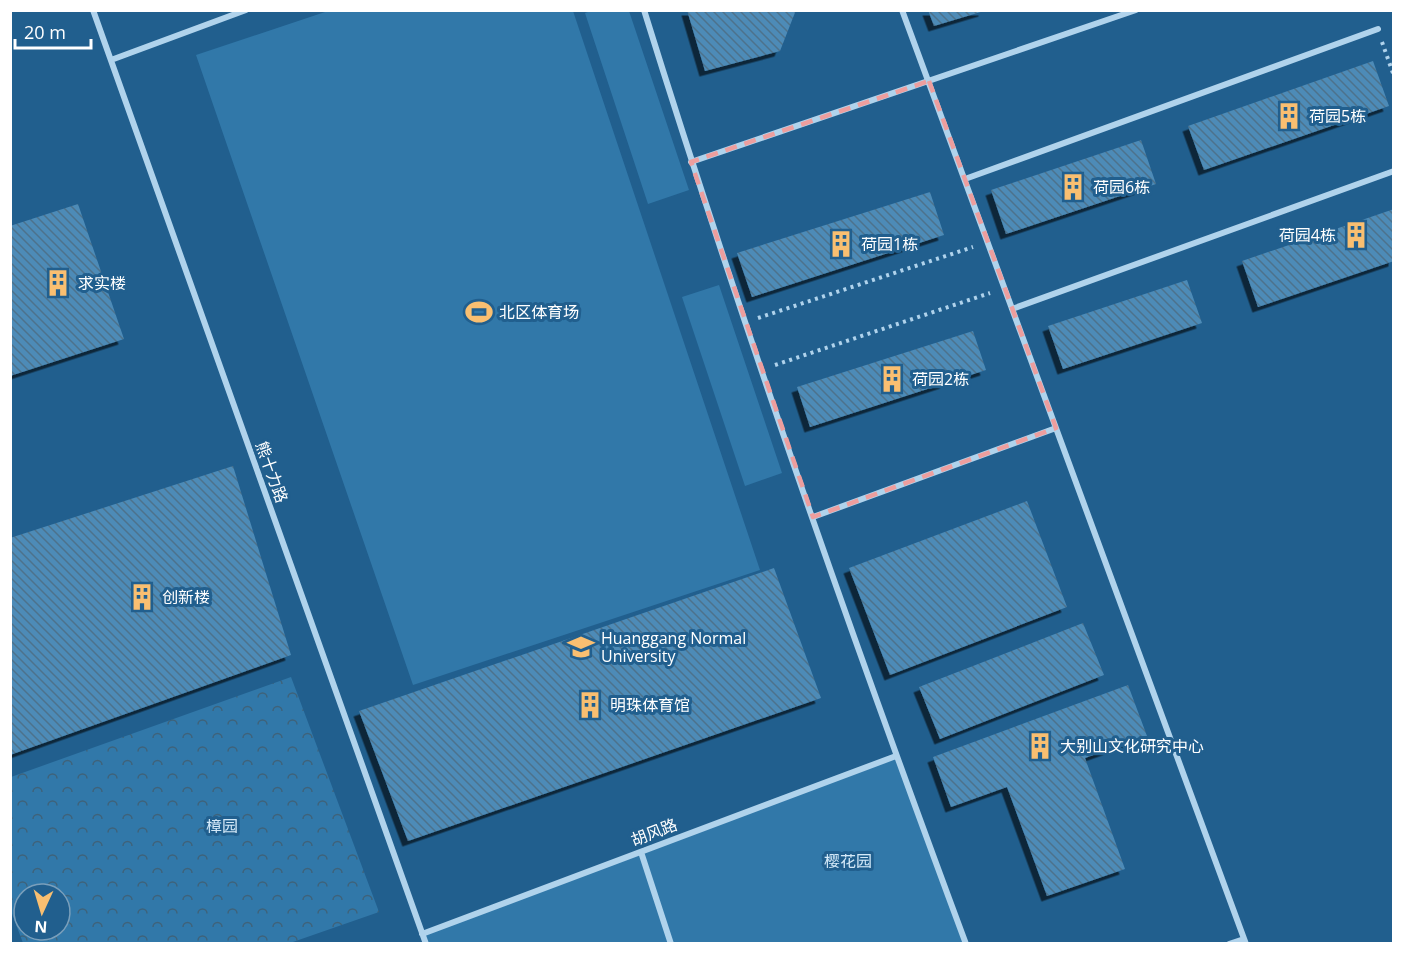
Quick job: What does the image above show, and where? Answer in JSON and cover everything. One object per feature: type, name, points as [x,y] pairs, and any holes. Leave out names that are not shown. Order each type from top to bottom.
[{"type":"street","name":"熊十力路","points":[[93,10],[426,944]]},
{"type":"street","points":[[111,60],[246,10]]},
{"type":"street","points":[[644,10],[744,323],[896,756],[966,944]]},
{"type":"street","points":[[902,10],[1245,941],[1229,944]]},
{"type":"street","points":[[691,162],[1136,10]]},
{"type":"street","points":[[964,179],[1378,29]]},
{"type":"street","points":[[1012,309],[1394,171]]},
{"type":"street","points":[[813,517],[1056,428]]},
{"type":"street","name":"胡风路","points":[[422,934],[896,756]]},
{"type":"street","points":[[640,852],[671,944]]},
{"type":"path","points":[[744,323],[988,242]]},
{"type":"path","points":[[761,370],[1005,288]]},
{"type":"highlighted area","points":[[929,81],[1056,428],[813,517],[691,162]]},
{"type":"green space","name":"北区体育场","points":[[328,11],[573,11],[760,570],[413,685],[196,55]]},
{"type":"green space","points":[[629,11],[689,190],[648,204],[585,13]]},
{"type":"green space","points":[[719,285],[782,473],[745,486],[682,297]]},
{"type":"green space","name":"樟园","points":[[291,677],[379,912],[290,943],[23,943],[72,942],[72,882],[12,882],[12,914],[11,777]]},
{"type":"green space","name":"樱花园","points":[[896,756],[966,943],[426,944],[422,934]]},
{"type":"building","points":[[687,10],[796,10],[780,51],[705,71]]},
{"type":"building","points":[[928,10],[984,10],[984,11],[934,26]]},
{"type":"building","name":"荷园5栋","points":[[1373,61],[1389,106],[1204,170],[1188,126]]},
{"type":"building","name":"荷园6栋","points":[[1141,140],[1156,184],[1006,234],[991,190]]},
{"type":"building","name":"荷园1栋","points":[[930,192],[944,235],[752,297],[737,253]]},
{"type":"building","name":"求实楼","points":[[78,204],[124,339],[10,376],[10,226]]},
{"type":"building","name":"荷园4栋","points":[[1394,209],[1394,261],[1258,307],[1242,261]]},
{"type":"building","points":[[1187,280],[1202,323],[1063,369],[1048,326]]},
{"type":"building","name":"荷园2栋","points":[[973,331],[986,370],[810,427],[797,387]]},
{"type":"building","name":"创新楼","points":[[233,466],[291,655],[10,755],[10,538]]},
{"type":"building","points":[[1027,501],[1067,607],[890,675],[849,568]]},
{"type":"building","name":"明珠体育馆","points":[[774,568],[821,698],[408,841],[359,711]]},
{"type":"building","points":[[1083,623],[1104,675],[940,739],[919,687]]},
{"type":"building","points":[[1128,685],[1147,736],[1085,758],[1125,869],[1047,896],[1007,787],[951,807],[933,757]]},
{"type":"place","name":"荷园5栋","points":[[1289,116]]},
{"type":"place","name":"荷园6栋","points":[[1073,187]]},
{"type":"place","name":"荷园4栋","points":[[1356,235]]},
{"type":"place","name":"荷园1栋","points":[[841,244]]},
{"type":"place","name":"求实楼","points":[[58,283]]},
{"type":"place","name":"北区体育场","points":[[479,312]]},
{"type":"place","name":"荷园2栋","points":[[892,379]]},
{"type":"place","name":"创新楼","points":[[142,597]]},
{"type":"place","name":"Huanggang Normal University","points":[[581,647]]},
{"type":"place","name":"明珠体育馆","points":[[590,705]]},
{"type":"place","name":"大别山文化研究中心","points":[[1040,746]]}]
